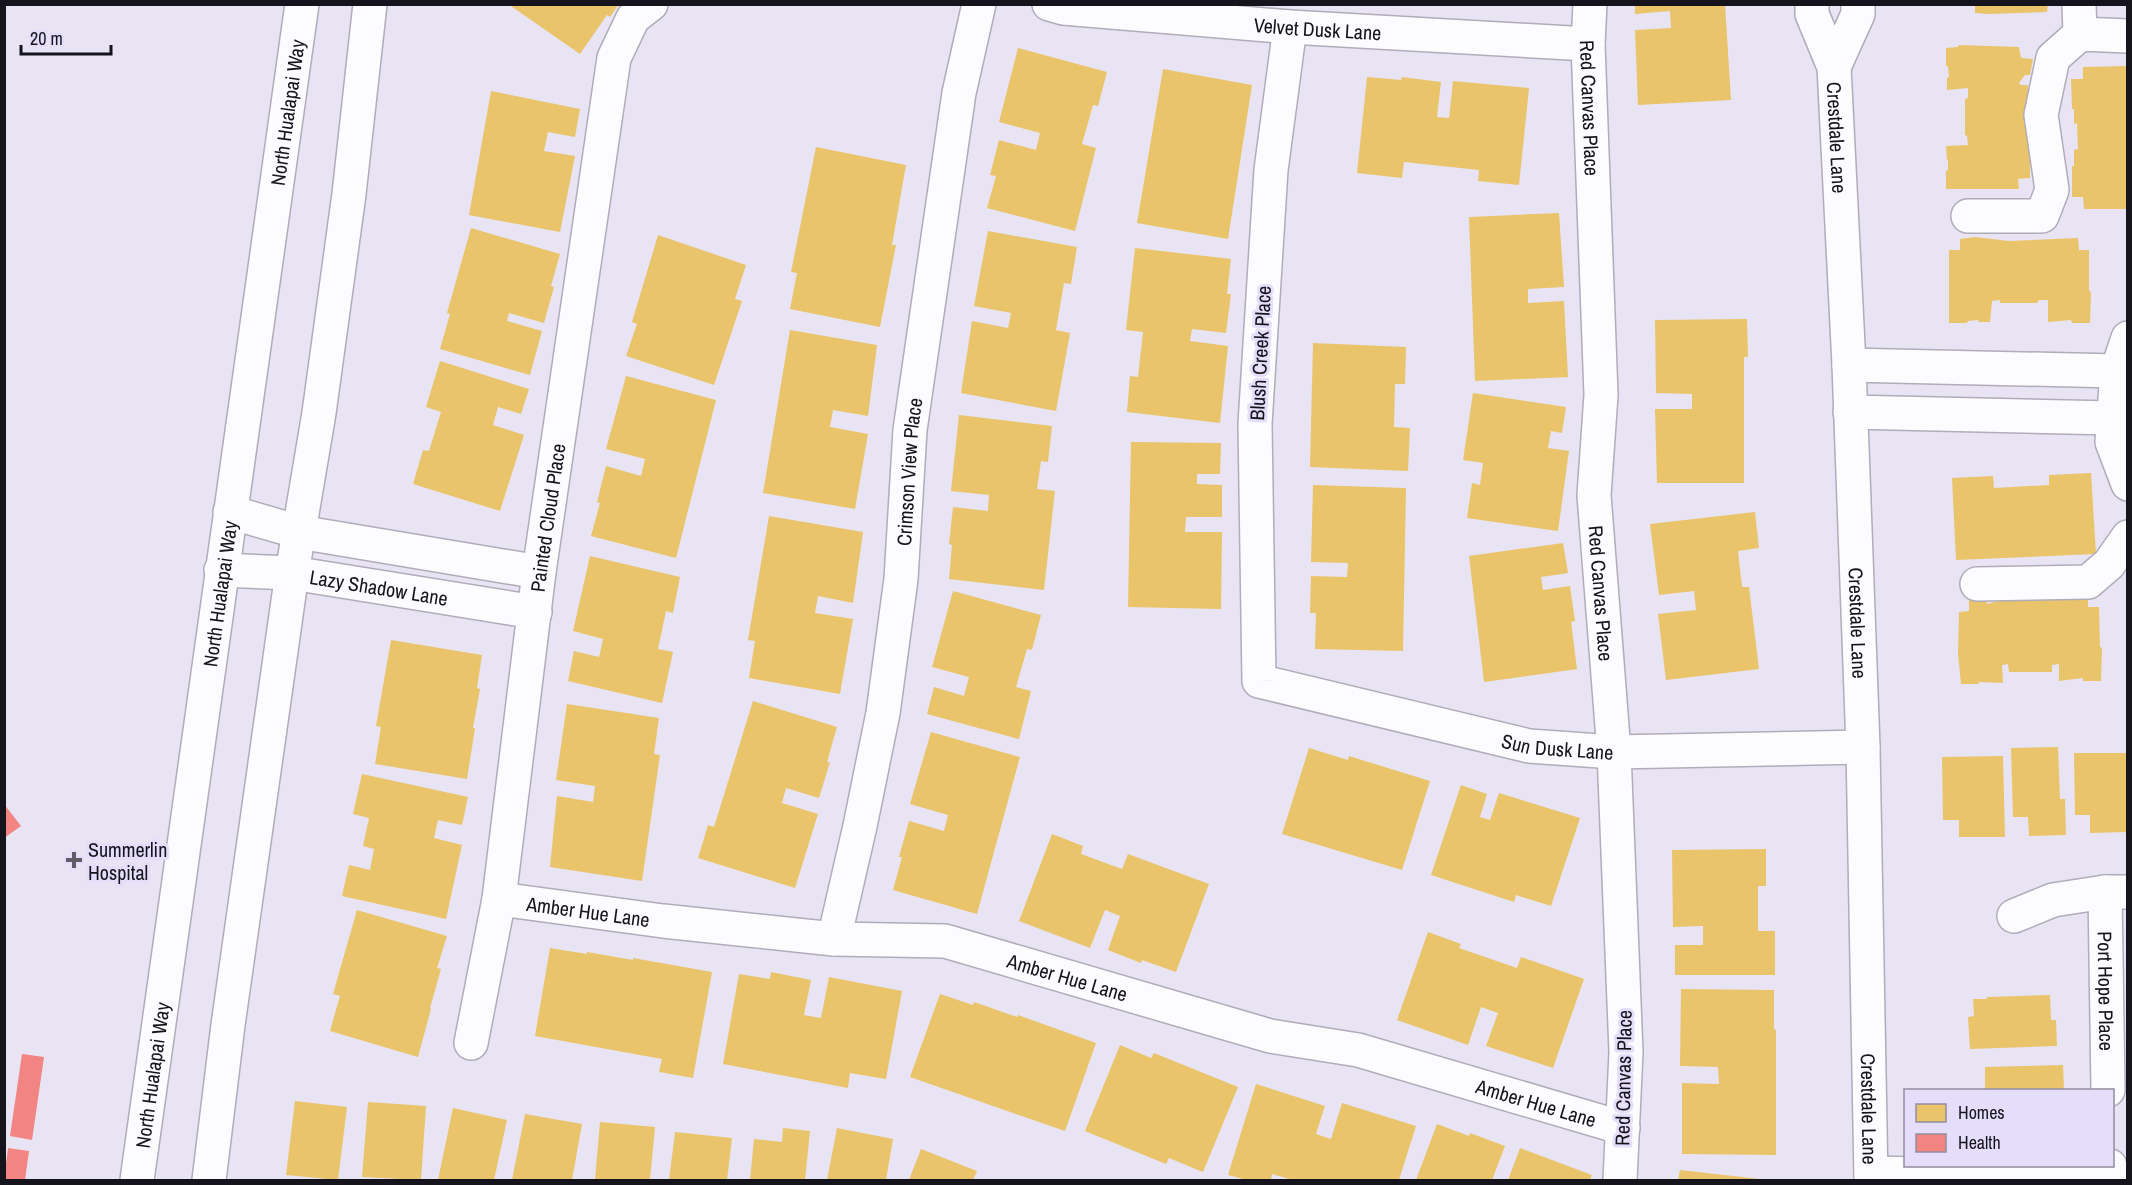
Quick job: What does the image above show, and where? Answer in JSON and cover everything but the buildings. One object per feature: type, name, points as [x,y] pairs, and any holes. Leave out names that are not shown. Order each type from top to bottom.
[{"type":"street","name":"North Hualapai Way","points":[[137,1180],[302,4]]},
{"type":"street","points":[[209,1180],[228,1025],[292,573],[319,413],[347,206],[369,4]]},
{"type":"street","name":"Painted Cloud Place","points":[[471,1043],[499,899],[539,572],[614,58],[633,18],[651,4]]},
{"type":"street","name":"Crimson View Place","points":[[834,939],[883,713],[901,579],[910,430],[958,93],[979,4]]},
{"type":"street","name":"Velvet Dusk Lane","points":[[1049,4],[1063,8],[1290,27],[1588,44]]},
{"type":"street","name":"Red Canvas Place","points":[[1590,4],[1588,44],[1601,395],[1594,495],[1614,752],[1626,1052],[1620,1180]]},
{"type":"street","name":"Crestdale Lane","points":[[1812,4],[1812,14],[1834,67],[1849,365],[1863,747],[1871,1177]]},
{"type":"street","name":"Crestdale Lane","points":[[1834,67],[1858,14],[1858,4]]},
{"type":"street","points":[[1968,216],[2042,216],[2052,190],[2041,115],[2053,58],[2079,19],[2127,36]]},
{"type":"street","name":"Blush Creek Place","points":[[1258,681],[1255,424],[1271,171],[1290,27]]},
{"type":"street","points":[[2127,338],[2117,371],[2112,418],[2112,442],[2127,484]]},
{"type":"street","points":[[1849,365],[2117,371]]},
{"type":"street","points":[[1850,412],[2112,418]]},
{"type":"street","name":"Lazy Shadow Lane","points":[[230,512],[299,532],[539,572]]},
{"type":"street","points":[[1977,584],[2088,582],[2109,564],[2127,537]]},
{"type":"street","name":"Lazy Shadow Lane","points":[[221,570],[292,573],[535,612]]},
{"type":"street","name":"Sun Dusk Lane","points":[[1258,681],[1529,746],[1614,752],[1863,747]]},
{"type":"street","points":[[2014,916],[2053,900],[2116,892]]},
{"type":"street","name":"Port Hope Place","points":[[2108,1089],[2116,892]]},
{"type":"street","name":"Amber Hue Lane","points":[[499,899],[663,921],[834,939],[945,940],[1270,1036],[1358,1050],[1623,1128]]},
{"type":"street","points":[[1871,1177],[2077,1177],[2083,1180]]},
{"type":"place","name":"Summerlin Hospital","points":[[74,860]]}]
